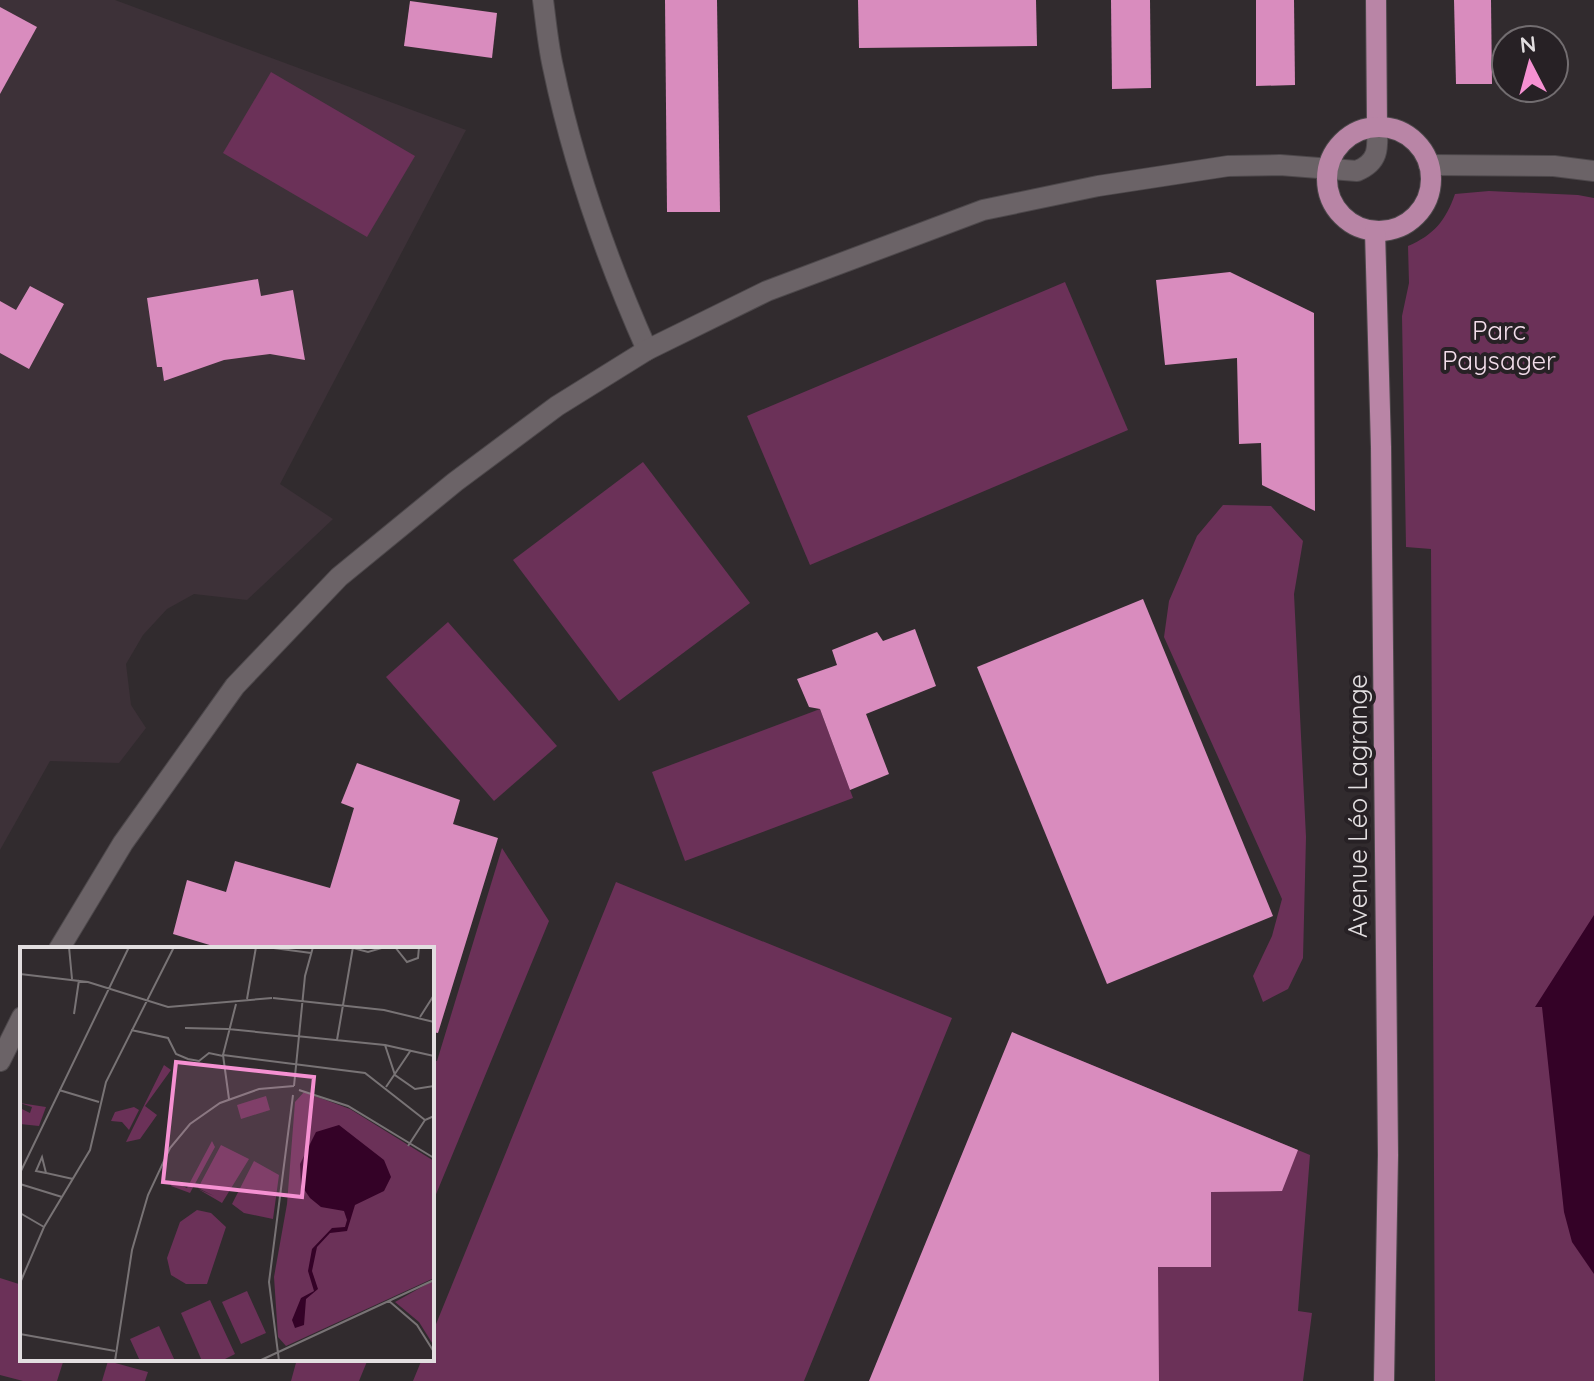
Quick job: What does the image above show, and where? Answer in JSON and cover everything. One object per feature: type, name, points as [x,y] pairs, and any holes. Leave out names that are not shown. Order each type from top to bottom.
[{"type":"main road","points":[[1376,0],[1377,127]]},
{"type":"main road","points":[[1391,128],[1415,141],[1429,165],[1429,196],[1420,211],[1408,222],[1393,229],[1375,231],[1358,227],[1343,218],[1329,194],[1327,168],[1334,152],[1345,139],[1360,130],[1391,128]]},
{"type":"main road","name":"Avenue Léo Lagrange","points":[[1375,231],[1381,431],[1388,1155],[1384,1381]]},
{"type":"street","points":[[543,0],[553,66],[579,167],[628,308],[647,350]]},
{"type":"street","points":[[60,947],[123,843],[235,686],[339,577],[455,482],[557,406],[647,350],[767,291],[983,210],[1098,186],[1228,166],[1357,171],[1369,166],[1375,157],[1377,127]]},
{"type":"street","points":[[1429,165],[1573,167],[1594,171]]},
{"type":"street","points":[[0,1061],[20,1021]]},
{"type":"shaded area","points":[[0,0],[115,0],[466,130],[280,484],[333,519],[247,600],[194,594],[167,609],[143,635],[126,664],[131,705],[146,728],[119,763],[50,761],[0,850]]},
{"type":"shaded area","points":[[1594,915],[1594,1274],[1572,1242],[1564,1212],[1542,1007],[1535,1007]]},
{"type":"green space","points":[[271,72],[415,156],[367,237],[223,153]]},
{"type":"green space","name":"Parc Paysager","points":[[1489,191],[1594,198],[1594,1381],[1435,1381],[1431,549],[1406,547],[1402,316],[1409,283],[1408,246],[1438,226],[1455,194]]},
{"type":"green space","points":[[1065,282],[1128,430],[810,565],[747,416]]},
{"type":"green space","points":[[643,462],[750,603],[619,701],[513,560]]},
{"type":"green space","points":[[1223,505],[1271,506],[1303,541],[1294,594],[1306,837],[1303,958],[1288,989],[1263,1002],[1253,976],[1272,936],[1282,899],[1164,637],[1169,601],[1197,536]]},
{"type":"green space","points":[[448,622],[557,746],[494,801],[386,677]]},
{"type":"green space","points":[[820,709],[853,798],[685,861],[652,772]]},
{"type":"green space","points":[[502,848],[549,921],[434,1199],[434,1061],[437,1061]]},
{"type":"green space","points":[[616,882],[952,1018],[804,1381],[413,1381],[421,1361],[434,1361],[434,1329]]},
{"type":"green space","points":[[1065,1054],[1310,1155],[1298,1311],[1312,1313],[1303,1381],[869,1381]]},
{"type":"green space","points":[[0,1278],[20,1284],[20,1361],[63,1361],[57,1381],[23,1381],[0,1375]]},
{"type":"green space","points":[[108,1361],[148,1372],[145,1381],[102,1381]]},
{"type":"green space","points":[[296,1361],[367,1361],[359,1381],[291,1381]]},
{"type":"building","points":[[665,0],[717,0],[720,212],[667,212]]},
{"type":"building","points":[[858,0],[1036,0],[1037,46],[859,48]]},
{"type":"building","points":[[1111,0],[1150,0],[1151,88],[1112,89]]},
{"type":"building","points":[[1256,0],[1294,0],[1295,85],[1256,86]]},
{"type":"building","points":[[1454,0],[1491,0],[1490,84],[1456,84]]},
{"type":"building","points":[[410,1],[497,13],[492,58],[404,46]]},
{"type":"building","points":[[0,7],[37,27],[0,94]]},
{"type":"building","points":[[1230,272],[1314,313],[1315,511],[1262,485],[1261,443],[1239,444],[1237,358],[1165,365],[1156,280]]},
{"type":"building","points":[[258,279],[261,296],[293,290],[305,360],[270,354],[224,360],[164,381],[162,367],[157,367],[147,298]]},
{"type":"building","points":[[30,286],[64,304],[29,369],[0,353],[0,301],[16,310]]},
{"type":"building","points":[[1143,599],[1273,916],[1107,984],[977,667]]},
{"type":"building","points":[[915,629],[936,686],[866,714],[889,774],[850,790],[820,709],[809,707],[797,679],[837,665],[832,650],[877,632],[883,641]]},
{"type":"building","points":[[357,763],[460,800],[453,824],[498,838],[438,1033],[434,1032],[434,947],[216,947],[173,934],[187,880],[226,892],[235,861],[330,888],[354,808],[341,803]]},
{"type":"building","points":[[1012,1032],[1298,1150],[1282,1191],[1211,1192],[1211,1267],[1158,1267],[1159,1381],[869,1381]]}]
